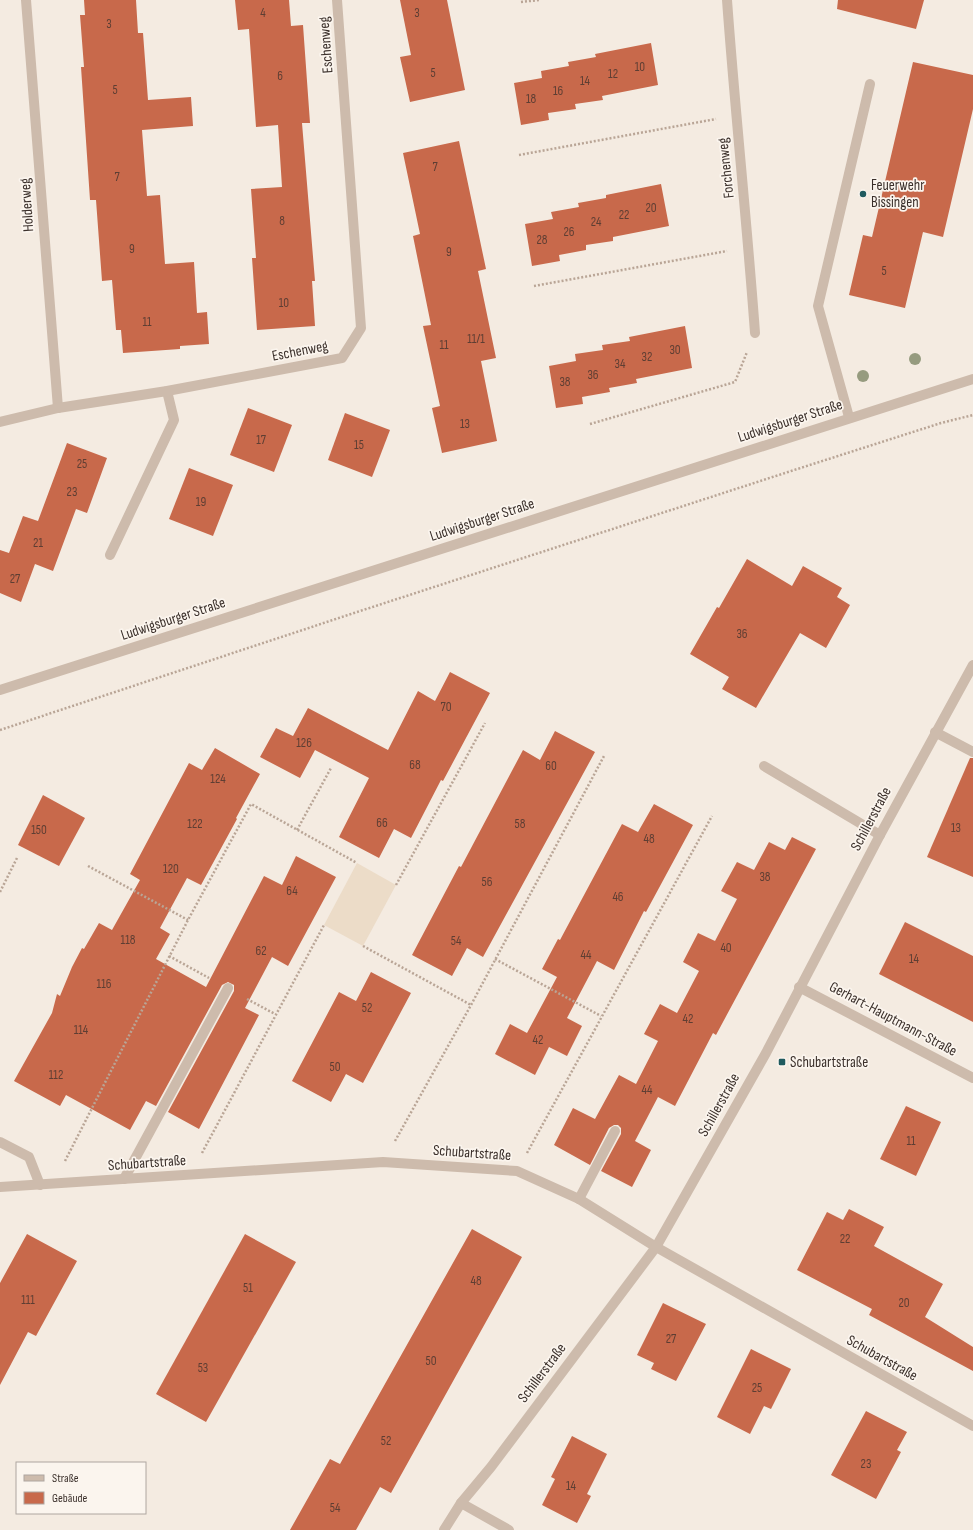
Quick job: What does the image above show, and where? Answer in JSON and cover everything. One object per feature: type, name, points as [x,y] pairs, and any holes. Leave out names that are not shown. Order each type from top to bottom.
[{"type":"street","name":"Holderweg","points":[[26,0],[58,408]]},
{"type":"street","name":"Eschenweg","points":[[0,422],[58,408],[168,391],[342,358],[361,328],[337,0]]},
{"type":"street","name":"Forchenweg","points":[[727,0],[736,116],[749,247],[755,333]]},
{"type":"street","points":[[849,417],[818,306],[870,84]]},
{"type":"street","name":"Ludwigsburger Straße","points":[[0,690],[849,417],[973,379]]},
{"type":"street","points":[[110,555],[174,420],[168,391]]},
{"type":"street","name":"Schillerstraße","points":[[444,1530],[461,1503],[656,1247],[766,1053],[799,987],[880,835],[973,665]]},
{"type":"street","points":[[935,732],[973,752]]},
{"type":"street","points":[[764,766],[880,835]]},
{"type":"street","name":"Gerhart-Hauptmann-Straße","points":[[799,987],[973,1078]]},
{"type":"street","points":[[124,1179],[228,988]]},
{"type":"street","points":[[579,1199],[615,1131]]},
{"type":"street","points":[[0,1142],[29,1157],[40,1185]]},
{"type":"street","name":"Schubartstraße","points":[[0,1187],[53,1185],[384,1162],[517,1171],[579,1199],[656,1247],[973,1426]]},
{"type":"street","points":[[461,1503],[509,1530]]},
{"type":"path","points":[[522,2],[539,0]]},
{"type":"path","points":[[519,155],[736,116]]},
{"type":"path","points":[[534,286],[749,247]]},
{"type":"path","points":[[590,424],[735,382],[755,333]]},
{"type":"path","points":[[0,730],[795,470],[941,423],[973,415]]},
{"type":"path","points":[[396,885],[485,723]]},
{"type":"path","points":[[384,1162],[471,1005],[604,756]]},
{"type":"path","points":[[297,830],[331,768]]},
{"type":"path","points":[[53,1185],[188,920],[251,804],[357,863]]},
{"type":"path","points":[[517,1171],[712,816]]},
{"type":"path","points":[[0,892],[17,858]]},
{"type":"path","points":[[88,866],[188,920]]},
{"type":"path","points":[[190,1175],[274,1014],[324,925]]},
{"type":"path","points":[[363,946],[471,1005]]},
{"type":"path","points":[[495,959],[601,1016]]},
{"type":"shaded area","points":[[357,863],[396,885],[363,946],[324,925]]},
{"type":"building","points":[[84,0],[136,0],[138,33],[143,33],[148,100],[191,97],[193,126],[142,130],[147,196],[160,195],[165,264],[194,262],[197,313],[207,312],[209,344],[180,346],[180,349],[123,353],[121,330],[116,330],[112,280],[102,281],[96,200],[90,200],[81,67],[84,67],[80,15],[85,15]]},
{"type":"building","points":[[235,0],[289,0],[291,26],[303,25],[310,123],[302,123],[315,281],[312,281],[315,326],[257,330],[252,258],[256,258],[251,189],[282,187],[278,125],[256,127],[249,29],[238,30]]},
{"type":"building","points":[[400,0],[447,0],[465,90],[410,102],[400,57],[411,55]]},
{"type":"building","points":[[838,0],[924,0],[916,29],[837,9]]},
{"type":"building","points":[[651,43],[658,85],[602,96],[603,100],[575,104],[576,109],[548,113],[549,120],[521,125],[514,83],[542,78],[541,71],[569,66],[568,62],[596,57],[595,54]]},
{"type":"building","points":[[913,62],[973,75],[973,109],[943,237],[923,232],[905,308],[849,295],[863,235],[872,237]]},
{"type":"building","points":[[459,141],[486,269],[478,271],[496,358],[481,361],[497,441],[442,453],[432,408],[440,406],[423,326],[431,325],[413,236],[420,234],[403,153]]},
{"type":"building","points":[[661,184],[669,226],[613,237],[613,241],[586,245],[586,250],[559,255],[560,261],[532,266],[525,224],[553,219],[551,212],[579,207],[578,203],[606,198],[606,195]]},
{"type":"building","points":[[685,326],[692,368],[636,379],[637,383],[609,388],[610,392],[582,397],[583,404],[556,408],[549,366],[576,361],[575,354],[603,350],[602,345],[630,341],[629,337]]},
{"type":"building","points":[[248,408],[292,425],[274,472],[230,455]]},
{"type":"building","points":[[345,413],[390,430],[372,477],[328,460]]},
{"type":"building","points":[[67,443],[107,458],[87,513],[76,509],[53,571],[35,564],[21,602],[0,593],[0,550],[9,553],[23,516],[38,521]]},
{"type":"building","points":[[189,468],[233,485],[213,536],[169,519]]},
{"type":"building","points":[[747,559],[792,586],[803,566],[842,588],[837,597],[850,605],[826,648],[800,633],[756,708],[722,689],[729,677],[690,654],[717,607],[719,608]]},
{"type":"building","points":[[450,672],[490,693],[443,781],[441,780],[411,838],[394,829],[379,858],[339,837],[369,778],[315,750],[300,778],[260,757],[276,728],[293,736],[308,708],[388,750],[418,691],[435,701]]},
{"type":"building","points":[[555,731],[595,752],[483,957],[467,948],[452,976],[412,955],[523,750],[540,760]]},
{"type":"building","points":[[215,748],[260,774],[201,885],[187,878],[160,928],[170,934],[156,959],[206,987],[264,876],[282,885],[296,856],[336,877],[288,966],[272,957],[245,1008],[259,1015],[199,1129],[168,1112],[234,991],[234,985],[228,982],[222,985],[156,1106],[146,1101],[130,1130],[66,1095],[60,1106],[14,1081],[52,1013],[57,994],[60,996],[82,948],[84,949],[99,923],[112,930],[140,880],[130,874],[189,763],[202,770]]},
{"type":"building","points":[[970,758],[973,758],[973,877],[927,857]]},
{"type":"building","points":[[43,795],[85,818],[59,866],[18,845]]},
{"type":"building","points":[[654,804],[693,825],[646,912],[644,911],[614,970],[597,961],[567,1018],[582,1026],[567,1056],[549,1047],[535,1075],[495,1054],[510,1024],[527,1033],[557,977],[542,969],[558,939],[560,940],[622,824],[638,832]]},
{"type":"building","points":[[792,837],[816,849],[716,1035],[713,1033],[675,1106],[658,1097],[635,1141],[651,1150],[632,1187],[601,1171],[621,1134],[621,1128],[618,1125],[614,1125],[609,1128],[590,1165],[554,1145],[573,1108],[595,1119],[619,1075],[636,1084],[658,1041],[644,1034],[660,1004],[677,1013],[699,971],[683,962],[698,933],[715,941],[737,899],[721,891],[737,862],[754,870],[769,842],[785,850]]},
{"type":"building","points":[[905,922],[973,956],[973,1022],[879,974]]},
{"type":"building","points":[[371,972],[411,993],[363,1083],[346,1074],[331,1102],[292,1081],[339,992],[356,1001]]},
{"type":"building","points":[[906,1106],[941,1122],[916,1176],[880,1159]]},
{"type":"building","points":[[849,1209],[884,1227],[874,1246],[943,1284],[925,1317],[973,1347],[973,1371],[869,1315],[872,1309],[797,1270],[827,1212],[843,1220]]},
{"type":"building","points":[[472,1229],[522,1257],[391,1493],[380,1487],[356,1530],[290,1530],[330,1459],[340,1464]]},
{"type":"building","points":[[27,1234],[77,1261],[36,1336],[28,1332],[0,1385],[0,1283]]},
{"type":"building","points":[[245,1234],[296,1262],[206,1422],[156,1394]]},
{"type":"building","points":[[663,1303],[706,1324],[676,1381],[651,1369],[654,1363],[637,1355]]},
{"type":"building","points":[[751,1349],[791,1369],[771,1409],[764,1406],[750,1434],[717,1417]]},
{"type":"building","points":[[866,1411],[907,1432],[897,1450],[901,1452],[876,1499],[831,1475]]},
{"type":"building","points":[[572,1436],[607,1454],[587,1494],[591,1496],[577,1523],[542,1505],[555,1479],[551,1477]]},
{"type":"place","name":"Feuerwehr Bissingen","points":[[863,194]]},
{"type":"place","name":"Schubartstraße","points":[[782,1062]]}]
